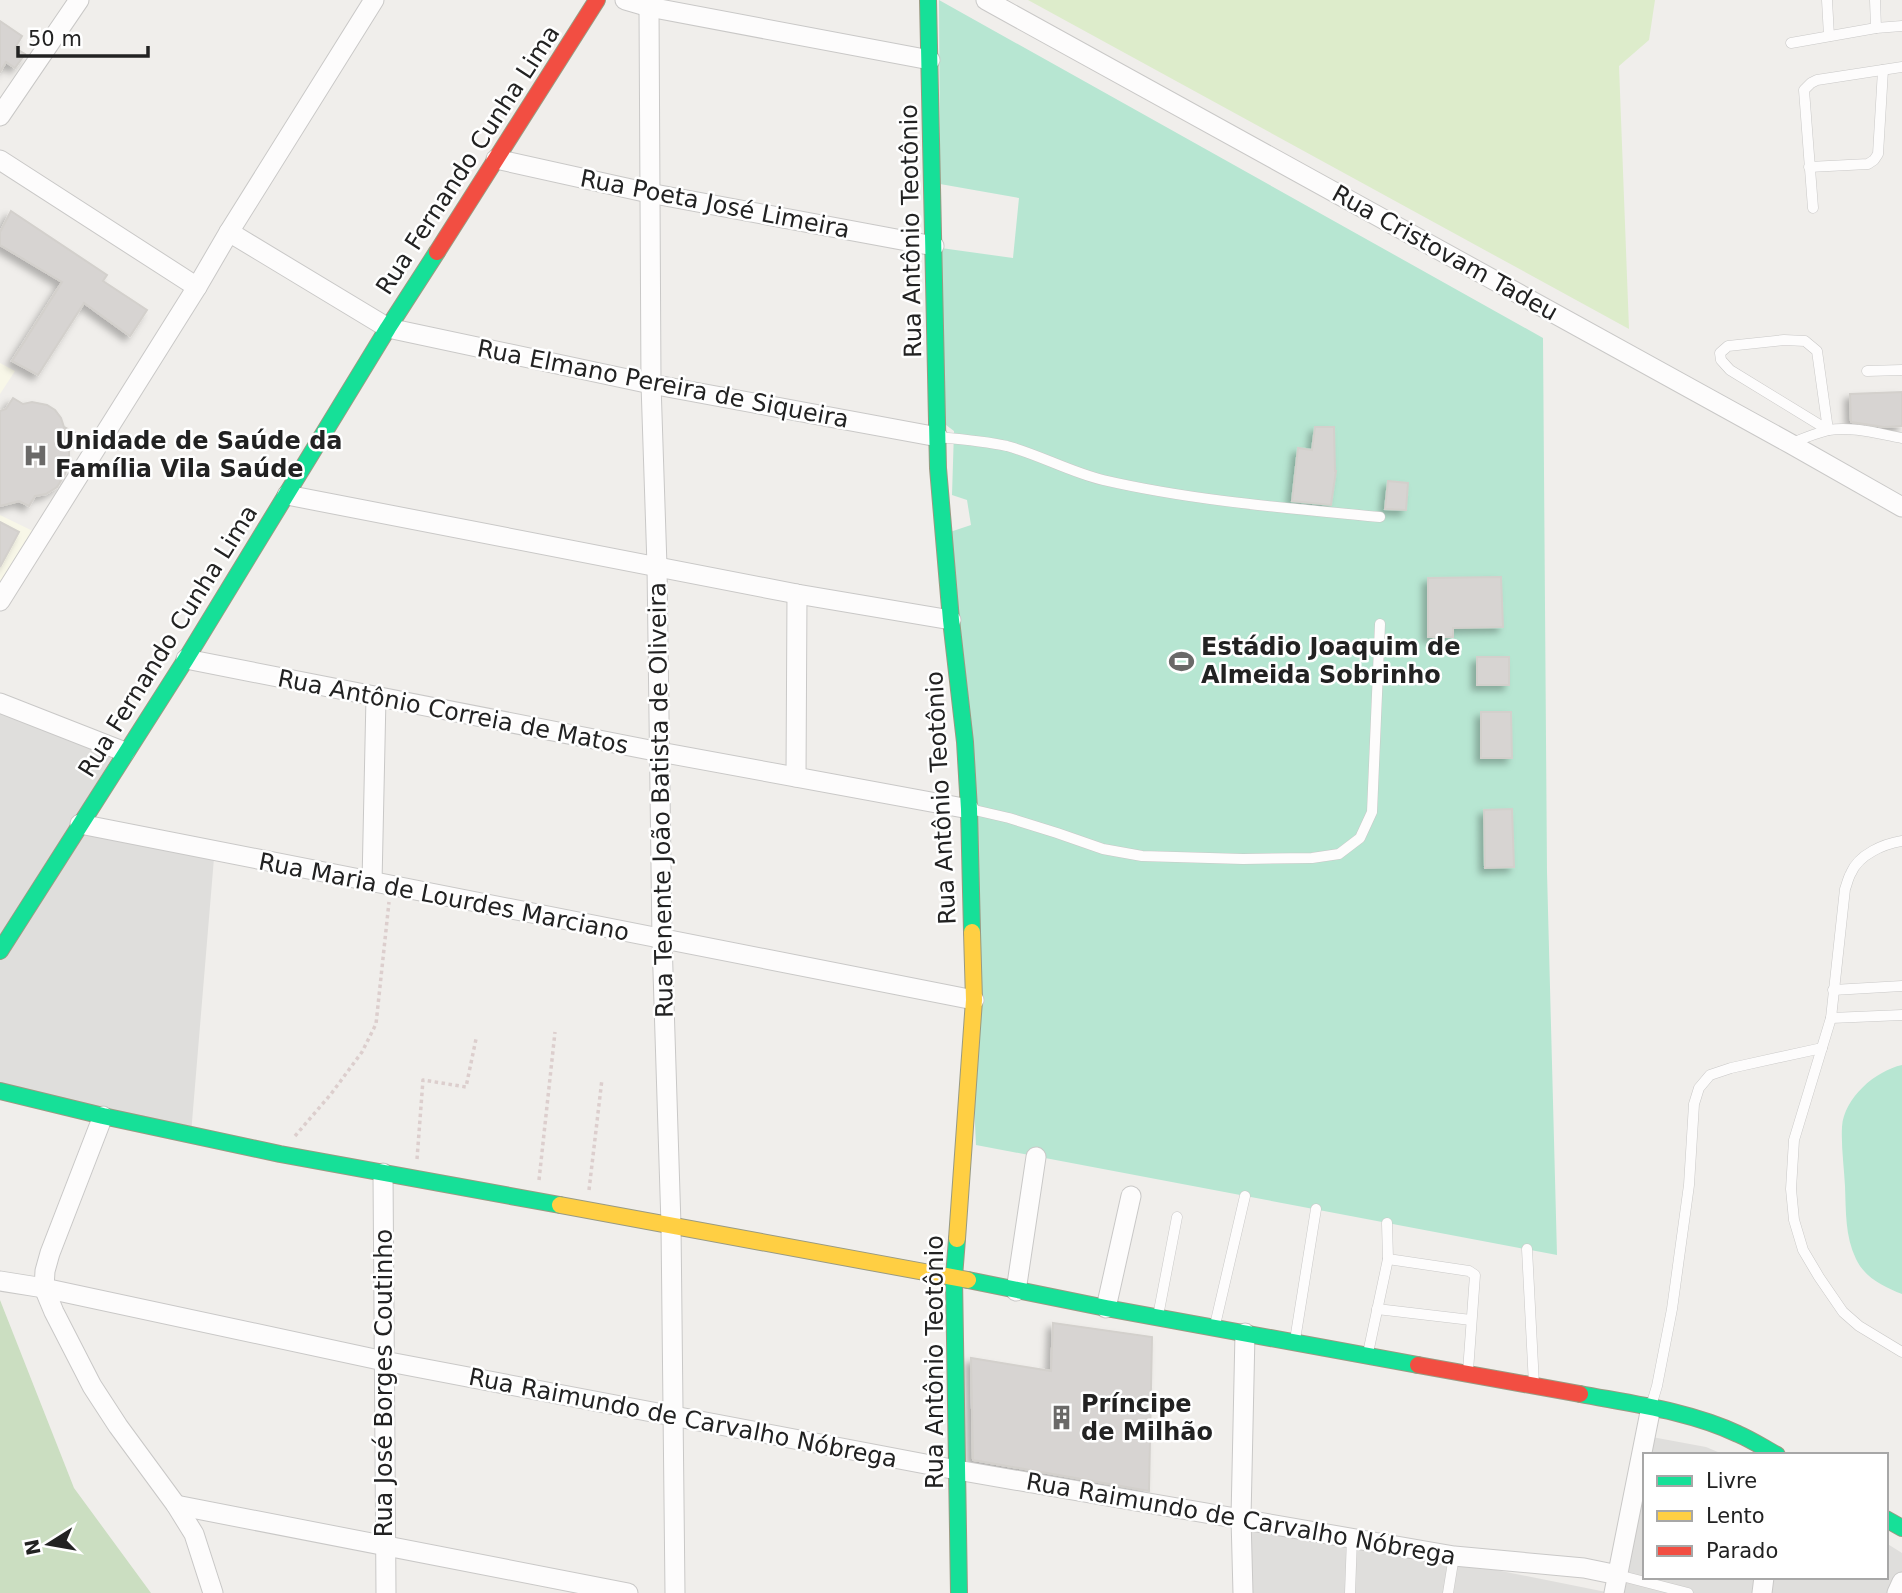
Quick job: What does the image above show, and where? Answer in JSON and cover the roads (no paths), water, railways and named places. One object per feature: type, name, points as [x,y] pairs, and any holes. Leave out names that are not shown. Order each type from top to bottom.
[{"type":"street","points":[[0,116],[79,0]]},
{"type":"street","points":[[0,601],[374,0]]},
{"type":"street","name":"Rua Fernando Cunha Lima","points":[[0,951],[186,659],[388,328],[597,0]]},
{"type":"street","points":[[625,0],[930,60]]},
{"type":"street","name":"Rua Antônio Teotônio","points":[[928,0],[941,511],[969,809],[974,1000],[954,1277],[959,1593]]},
{"type":"street","name":"Rua Cristovam Tadeu","points":[[986,0],[1902,507]]},
{"type":"street","name":"Rua Tenente João Batista de Oliveira","points":[[649,6],[651,384],[657,566],[662,940],[671,1225],[675,1593]]},
{"type":"street","name":"Rua Poeta José Limeira","points":[[496,159],[649,193],[934,246]]},
{"type":"street","points":[[0,160],[197,287]]},
{"type":"street","name":"Rua Elmano Pereira de Siqueira","points":[[229,233],[388,328],[651,384],[938,437]]},
{"type":"street","points":[[287,495],[797,594],[951,620]]},
{"type":"street","points":[[796,777],[797,594]]},
{"type":"street","name":"Rua Antônio Correia de Matos","points":[[186,659],[660,752],[969,809]]},
{"type":"street","points":[[376,697],[381,884]]},
{"type":"street","points":[[0,703],[125,752]]},
{"type":"street","name":"Rua Maria de Lourdes Marciano","points":[[80,824],[974,1000]]},
{"type":"street","points":[[0,1090],[103,1116],[280,1154],[954,1277],[1106,1308],[1651,1406],[1738,1434],[1773,1453]]},
{"type":"street","points":[[103,1116],[50,1253],[44,1288],[92,1387],[194,1534],[213,1593]]},
{"type":"street","points":[[1016,1291],[1035,1157]]},
{"type":"street","name":"Rua José Borges Coutinho","points":[[383,1173],[386,1593]]},
{"type":"street","points":[[1106,1308],[1131,1196]]},
{"type":"street","name":"Rua Raimundo de Carvalho Nóbrega","points":[[0,1281],[44,1288],[384,1361],[957,1471],[1454,1556],[1584,1569],[1616,1584]]},
{"type":"street","points":[[1243,1593],[1241,1518],[1245,1333]]},
{"type":"street","points":[[1616,1584],[1651,1406]]},
{"type":"street","points":[[176,1505],[628,1593]]},
{"type":"street","points":[[1897,1593],[1902,1582]]},
{"type":"lane","points":[[1827,0],[1829,36]]},
{"type":"lane","points":[[1875,0],[1876,28]]},
{"type":"lane","points":[[1791,43],[1902,26]]},
{"type":"lane","points":[[1813,208],[1804,90],[1817,80],[1902,66]]},
{"type":"lane","points":[[1810,167],[1868,164],[1874,160],[1878,153],[1883,70]]},
{"type":"lane","points":[[1784,340],[1805,341],[1817,351],[1828,430],[1730,370],[1721,360],[1720,353],[1728,346],[1784,340]]},
{"type":"lane","points":[[1867,371],[1902,370]]},
{"type":"lane","points":[[1791,444],[1828,430],[1863,431],[1902,438]]},
{"type":"lane","points":[[938,437],[1007,446],[1102,480],[1174,494],[1380,517]]},
{"type":"lane","points":[[969,809],[1057,832],[1103,849],[1142,856],[1298,858],[1339,854],[1360,838],[1372,812],[1380,624]]},
{"type":"lane","points":[[1902,841],[1888,843],[1868,854],[1852,870],[1845,889],[1831,1018],[1794,1140],[1791,1189],[1794,1220],[1804,1250],[1819,1277],[1843,1312],[1902,1352]]},
{"type":"lane","points":[[1833,990],[1902,986]]},
{"type":"lane","points":[[1831,1018],[1902,1015]]},
{"type":"lane","points":[[1651,1406],[1672,1309],[1689,1185],[1694,1104],[1699,1087],[1710,1075],[1822,1048]]},
{"type":"lane","points":[[1215,1328],[1245,1196]]},
{"type":"lane","points":[[1295,1341],[1317,1209]]},
{"type":"lane","points":[[1158,1317],[1177,1217]]},
{"type":"lane","points":[[1368,1356],[1388,1259],[1387,1223]]},
{"type":"lane","points":[[1527,1249],[1534,1385]]},
{"type":"lane","points":[[1388,1259],[1472,1273],[1475,1278],[1468,1373]]},
{"type":"lane","points":[[1377,1309],[1471,1320]]},
{"type":"lane","points":[[1350,1593],[1352,1537]]},
{"type":"lane","points":[[1448,1593],[1454,1556]]},
{"type":"lane","points":[[1616,1584],[1688,1593]]},
{"type":"place","name":"Unidade de Saúde da Família Vila Saúde","points":[[35,455]]},
{"type":"place","name":"Estádio Joaquim de Almeida Sobrinho","points":[[1181,661]]},
{"type":"place","name":"Príncipe de Milhão","points":[[1061,1418]]}]
